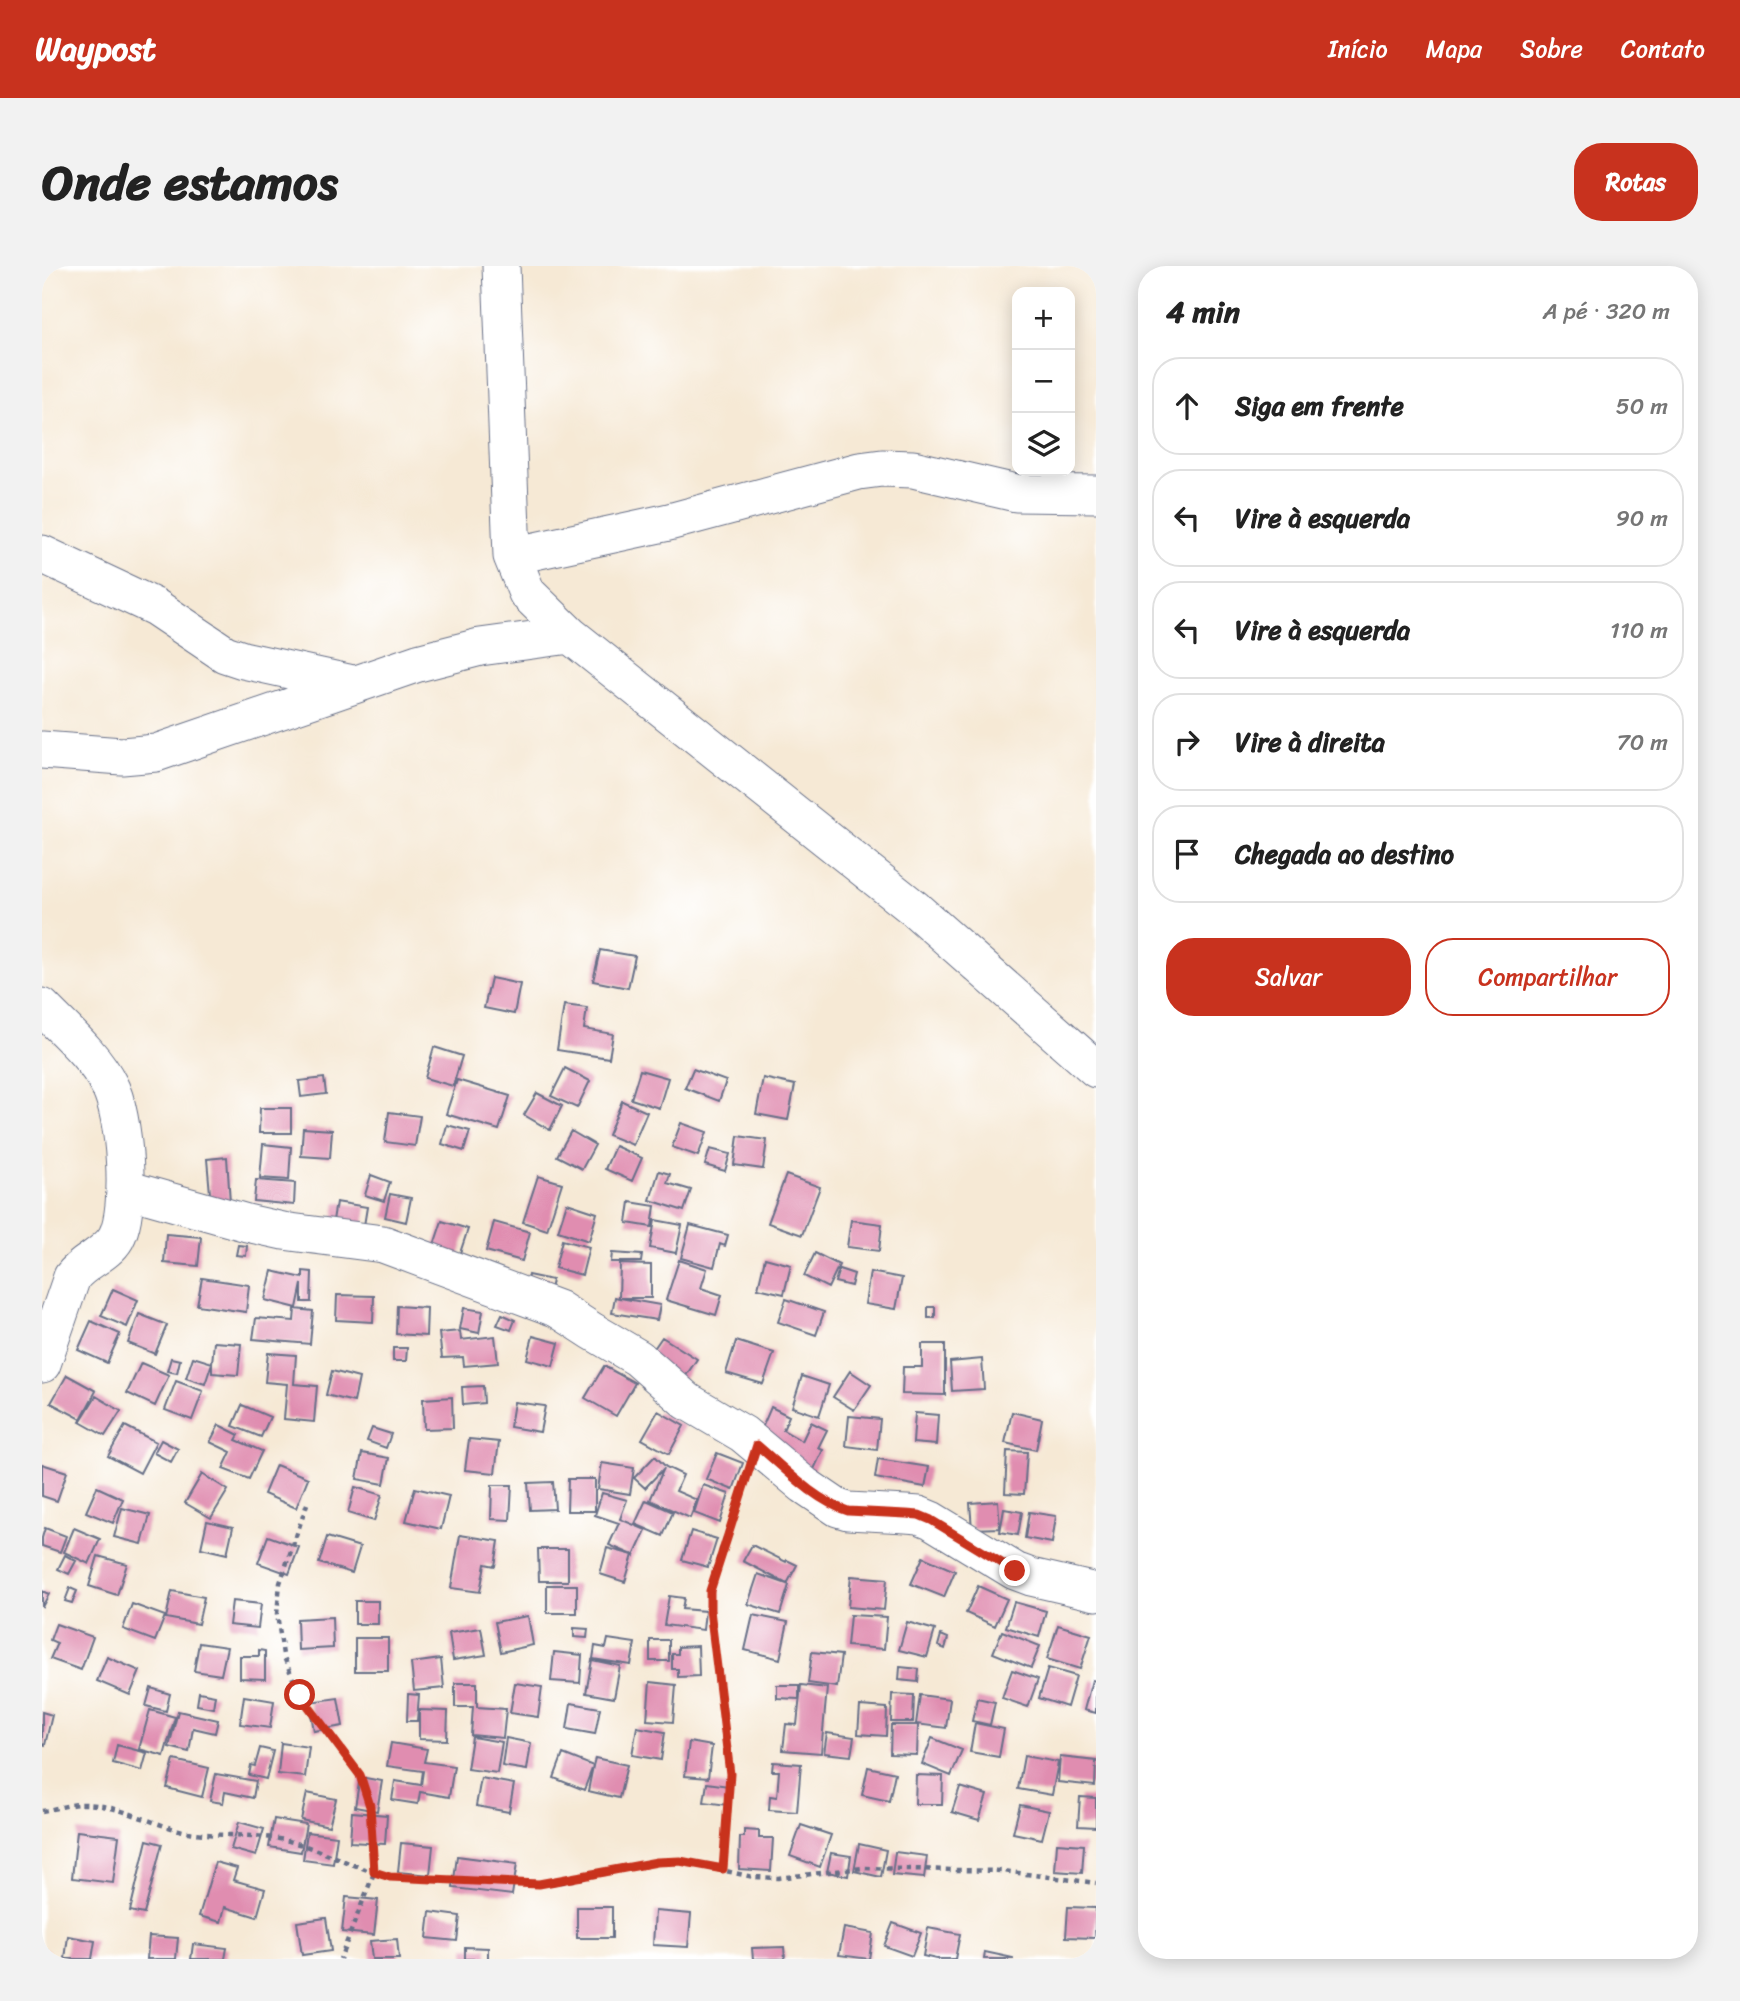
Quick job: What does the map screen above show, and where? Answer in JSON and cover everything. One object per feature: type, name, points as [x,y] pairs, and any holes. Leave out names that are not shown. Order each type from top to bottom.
[{"type":"street","points":[[500,266],[512,556],[527,593],[570,635],[915,909],[1096,1069]]},
{"type":"street","points":[[512,556],[669,522],[859,471],[882,468],[913,469],[1016,493],[1096,494]]},
{"type":"street","points":[[42,554],[155,607],[225,654],[353,684]]},
{"type":"street","points":[[42,750],[122,756],[156,753],[418,663],[480,647],[570,635]]},
{"type":"street","points":[[42,1007],[98,1067],[111,1087],[122,1134],[126,1189],[117,1236],[110,1247],[79,1267],[72,1277],[45,1344]]},
{"type":"street","points":[[126,1189],[283,1231],[383,1244],[558,1309],[638,1358],[687,1401],[743,1434],[804,1485],[838,1508],[848,1511],[919,1515],[1015,1571],[1096,1592]]},
{"type":"path","points":[[723,1869],[730,1774],[711,1623],[710,1591],[757,1445]]},
{"type":"path","points":[[307,1504],[280,1583],[277,1614],[283,1655],[300,1695],[360,1775],[370,1806],[374,1872],[340,1959]]},
{"type":"path","points":[[42,1811],[78,1804],[102,1806],[186,1831],[269,1837],[288,1841],[390,1877],[539,1884],[657,1862],[680,1861],[753,1877],[778,1878],[862,1868],[1003,1871],[1096,1883]]},
{"type":"building","points":[[600,950],[635,956],[628,988],[593,981]]},
{"type":"building","points":[[491,978],[520,984],[514,1014],[484,1008]]},
{"type":"building","points":[[564,1005],[587,1008],[584,1029],[613,1034],[609,1058],[557,1050]]},
{"type":"building","points":[[434,1047],[462,1056],[453,1086],[425,1078]]},
{"type":"building","points":[[565,1068],[590,1081],[577,1108],[551,1096]]},
{"type":"building","points":[[693,1069],[726,1081],[719,1101],[685,1088]]},
{"type":"building","points":[[640,1070],[668,1078],[659,1108],[631,1099]]},
{"type":"building","points":[[324,1078],[326,1094],[301,1097],[299,1081]]},
{"type":"building","points":[[763,1078],[795,1085],[788,1120],[756,1114]]},
{"type":"building","points":[[457,1080],[510,1096],[499,1130],[446,1114]]},
{"type":"building","points":[[537,1093],[562,1106],[550,1130],[524,1115]]},
{"type":"building","points":[[622,1101],[647,1112],[633,1145],[608,1135]]},
{"type":"building","points":[[260,1108],[291,1108],[291,1133],[259,1133]]},
{"type":"building","points":[[389,1112],[420,1116],[415,1146],[385,1142]]},
{"type":"building","points":[[681,1123],[707,1132],[698,1156],[672,1147]]},
{"type":"building","points":[[447,1125],[470,1131],[464,1151],[442,1144]]},
{"type":"building","points":[[303,1128],[332,1130],[330,1158],[301,1156]]},
{"type":"building","points":[[571,1131],[595,1145],[582,1169],[557,1156]]},
{"type":"building","points":[[738,1136],[767,1140],[763,1169],[734,1165]]},
{"type":"building","points":[[263,1144],[291,1147],[289,1180],[260,1178]]},
{"type":"building","points":[[615,1146],[642,1158],[632,1181],[605,1169]]},
{"type":"building","points":[[710,1149],[730,1154],[725,1171],[705,1165]]},
{"type":"building","points":[[227,1157],[230,1203],[211,1205],[207,1159]]},
{"type":"building","points":[[659,1171],[670,1174],[667,1183],[691,1190],[684,1211],[650,1200]]},
{"type":"building","points":[[371,1175],[390,1182],[384,1201],[365,1195]]},
{"type":"building","points":[[786,1175],[820,1187],[802,1235],[768,1223]]},
{"type":"building","points":[[538,1176],[562,1183],[547,1230],[523,1222]]},
{"type":"building","points":[[256,1180],[295,1183],[294,1205],[254,1201]]},
{"type":"building","points":[[390,1194],[411,1198],[406,1222],[385,1217]]},
{"type":"building","points":[[336,1202],[367,1207],[362,1238],[331,1233]]},
{"type":"building","points":[[630,1202],[655,1206],[652,1227],[627,1223]]},
{"type":"building","points":[[567,1203],[597,1213],[589,1241],[558,1231]]},
{"type":"building","points":[[655,1220],[682,1225],[676,1253],[650,1248]]},
{"type":"building","points":[[851,1220],[882,1224],[879,1251],[847,1247]]},
{"type":"building","points":[[442,1221],[468,1229],[458,1259],[432,1251]]},
{"type":"building","points":[[494,1222],[530,1232],[522,1261],[486,1251]]},
{"type":"building","points":[[690,1225],[728,1235],[725,1246],[720,1244],[714,1267],[681,1258]]},
{"type":"building","points":[[166,1234],[201,1237],[198,1266],[164,1263]]},
{"type":"building","points":[[562,1240],[589,1247],[582,1275],[555,1268]]},
{"type":"building","points":[[238,1245],[247,1246],[246,1256],[236,1255]]},
{"type":"building","points":[[612,1253],[642,1255],[641,1262],[611,1262]]},
{"type":"building","points":[[815,1253],[839,1265],[828,1288],[804,1276]]},
{"type":"building","points":[[765,1258],[791,1265],[784,1294],[758,1288]]},
{"type":"building","points":[[679,1260],[707,1269],[701,1288],[722,1295],[716,1315],[666,1300]]},
{"type":"building","points":[[620,1264],[651,1265],[651,1298],[620,1298],[660,1305],[657,1320],[612,1313],[615,1297],[619,1298]]},
{"type":"building","points":[[839,1269],[854,1274],[851,1286],[835,1282]]},
{"type":"building","points":[[272,1271],[303,1278],[303,1271],[312,1272],[311,1302],[302,1302],[302,1284],[297,1308],[265,1300]]},
{"type":"building","points":[[870,1272],[902,1278],[896,1309],[865,1304]]},
{"type":"building","points":[[528,1275],[552,1280],[546,1309],[522,1304]]},
{"type":"building","points":[[202,1278],[249,1285],[246,1312],[197,1305]]},
{"type":"building","points":[[113,1289],[138,1300],[127,1327],[101,1316]]},
{"type":"building","points":[[337,1295],[374,1296],[373,1322],[336,1320]]},
{"type":"building","points":[[786,1299],[824,1312],[816,1335],[778,1322]]},
{"type":"building","points":[[397,1306],[427,1308],[426,1336],[396,1334]]},
{"type":"building","points":[[928,1307],[935,1307],[935,1318],[928,1318]]},
{"type":"building","points":[[464,1308],[483,1311],[479,1333],[460,1329]]},
{"type":"building","points":[[295,1309],[313,1311],[310,1344],[253,1339],[256,1318],[294,1321]]},
{"type":"building","points":[[139,1314],[167,1325],[155,1354],[128,1343]]},
{"type":"building","points":[[502,1314],[515,1320],[511,1330],[497,1325]]},
{"type":"building","points":[[91,1321],[120,1334],[107,1363],[78,1350]]},
{"type":"building","points":[[460,1331],[461,1340],[495,1336],[498,1363],[464,1366],[463,1357],[442,1358],[439,1333]]},
{"type":"building","points":[[533,1336],[559,1343],[553,1366],[527,1359]]},
{"type":"building","points":[[662,1337],[697,1359],[677,1389],[642,1366]]},
{"type":"building","points":[[736,1341],[774,1353],[763,1384],[726,1373]]},
{"type":"building","points":[[214,1342],[241,1344],[238,1375],[212,1373]]},
{"type":"building","points":[[922,1344],[945,1344],[945,1395],[902,1394],[903,1367],[922,1367]]},
{"type":"building","points":[[393,1348],[407,1348],[406,1361],[393,1361]]},
{"type":"building","points":[[268,1353],[296,1355],[294,1384],[317,1386],[314,1422],[284,1419],[287,1384],[265,1382]]},
{"type":"building","points":[[193,1357],[212,1363],[205,1384],[186,1378]]},
{"type":"building","points":[[171,1358],[180,1360],[177,1373],[167,1371]]},
{"type":"building","points":[[982,1359],[984,1389],[952,1391],[950,1362]]},
{"type":"building","points":[[141,1363],[169,1375],[155,1406],[127,1393]]},
{"type":"building","points":[[604,1366],[635,1383],[616,1416],[585,1398]]},
{"type":"building","points":[[332,1371],[359,1378],[354,1402],[326,1395]]},
{"type":"building","points":[[850,1371],[871,1385],[854,1410],[833,1397]]},
{"type":"building","points":[[67,1375],[96,1391],[81,1419],[51,1403]]},
{"type":"building","points":[[802,1376],[829,1385],[819,1416],[792,1407]]},
{"type":"building","points":[[176,1381],[203,1391],[192,1420],[165,1410]]},
{"type":"building","points":[[483,1386],[484,1403],[463,1405],[462,1387]]},
{"type":"building","points":[[96,1396],[121,1411],[105,1436],[80,1422]]},
{"type":"building","points":[[452,1397],[453,1428],[424,1429],[423,1399]]},
{"type":"building","points":[[514,1402],[545,1406],[540,1432],[510,1427]]},
{"type":"building","points":[[242,1405],[270,1417],[261,1437],[233,1426]]},
{"type":"building","points":[[771,1407],[789,1416],[783,1430],[802,1441],[811,1422],[827,1430],[818,1448],[823,1450],[808,1482],[753,1449]]},
{"type":"building","points":[[658,1411],[684,1426],[669,1454],[642,1439]]},
{"type":"building","points":[[1012,1412],[1042,1419],[1036,1450],[1005,1443]]},
{"type":"building","points":[[915,1413],[938,1415],[936,1445],[913,1443]]},
{"type":"building","points":[[849,1416],[880,1419],[877,1450],[846,1446]]},
{"type":"building","points":[[219,1425],[239,1435],[236,1440],[262,1451],[249,1479],[223,1469],[231,1452],[210,1442]]},
{"type":"building","points":[[125,1426],[156,1442],[140,1473],[108,1456]]},
{"type":"building","points":[[372,1428],[391,1434],[386,1448],[367,1441]]},
{"type":"building","points":[[469,1439],[499,1442],[495,1473],[465,1470]]},
{"type":"building","points":[[161,1440],[178,1449],[171,1462],[154,1453]]},
{"type":"building","points":[[1007,1451],[1027,1452],[1024,1494],[1005,1493]]},
{"type":"building","points":[[362,1453],[389,1458],[384,1484],[357,1479]]},
{"type":"building","points":[[717,1453],[743,1463],[733,1490],[706,1479]]},
{"type":"building","points":[[655,1456],[666,1467],[683,1475],[676,1491],[697,1500],[690,1518],[650,1500],[664,1468],[645,1488],[634,1478]]},
{"type":"building","points":[[878,1459],[929,1467],[925,1487],[875,1478]]},
{"type":"building","points":[[602,1463],[634,1468],[630,1494],[598,1489]]},
{"type":"building","points":[[42,1464],[67,1472],[57,1501],[42,1496]]},
{"type":"building","points":[[276,1465],[308,1478],[296,1508],[264,1494]]},
{"type":"building","points":[[202,1474],[228,1490],[211,1518],[185,1503]]},
{"type":"building","points":[[568,1479],[595,1479],[595,1511],[567,1511]]},
{"type":"building","points":[[553,1482],[555,1509],[530,1510],[528,1483]]},
{"type":"building","points":[[492,1485],[512,1485],[510,1520],[491,1519]]},
{"type":"building","points":[[703,1485],[729,1494],[720,1523],[694,1513]]},
{"type":"building","points":[[97,1487],[123,1499],[113,1523],[86,1512]]},
{"type":"building","points":[[355,1487],[382,1495],[374,1521],[348,1513]]},
{"type":"building","points":[[415,1488],[449,1496],[441,1529],[406,1521]]},
{"type":"building","points":[[602,1493],[627,1500],[620,1519],[646,1530],[634,1556],[609,1545],[619,1523],[595,1515]]},
{"type":"building","points":[[646,1500],[673,1512],[663,1536],[635,1524]]},
{"type":"building","points":[[998,1501],[1000,1528],[972,1529],[970,1503]]},
{"type":"building","points":[[122,1508],[150,1515],[142,1544],[114,1537]]},
{"type":"building","points":[[1004,1509],[1022,1512],[1018,1535],[1000,1532]]},
{"type":"building","points":[[1029,1512],[1056,1516],[1052,1543],[1025,1538]]},
{"type":"building","points":[[207,1521],[233,1527],[227,1554],[201,1548]]},
{"type":"building","points":[[45,1528],[66,1536],[60,1552],[42,1546]]},
{"type":"building","points":[[74,1528],[100,1539],[89,1564],[64,1552]]},
{"type":"building","points":[[691,1531],[717,1539],[708,1567],[682,1560]]},
{"type":"building","points":[[460,1535],[499,1541],[495,1566],[485,1564],[480,1592],[451,1588]]},
{"type":"building","points":[[268,1536],[299,1547],[289,1574],[258,1563]]},
{"type":"building","points":[[327,1537],[360,1547],[352,1573],[319,1563]]},
{"type":"building","points":[[752,1545],[797,1565],[787,1584],[743,1561]]},
{"type":"building","points":[[607,1548],[633,1555],[625,1582],[600,1574]]},
{"type":"building","points":[[538,1549],[568,1549],[568,1581],[539,1581]]},
{"type":"building","points":[[65,1555],[76,1561],[69,1574],[58,1569]]},
{"type":"building","points":[[98,1556],[127,1564],[117,1595],[89,1586]]},
{"type":"building","points":[[923,1557],[955,1571],[944,1597],[911,1584]]},
{"type":"building","points":[[758,1574],[789,1585],[780,1614],[748,1604]]},
{"type":"building","points":[[851,1576],[887,1579],[884,1610],[848,1607]]},
{"type":"building","points":[[547,1585],[577,1585],[577,1613],[547,1613]]},
{"type":"building","points":[[978,1586],[1007,1599],[995,1626],[966,1613]]},
{"type":"building","points":[[70,1588],[77,1591],[72,1603],[65,1601]]},
{"type":"building","points":[[42,1591],[49,1594],[42,1607]]},
{"type":"building","points":[[172,1591],[204,1597],[198,1624],[166,1618]]},
{"type":"building","points":[[669,1596],[684,1598],[682,1609],[705,1611],[703,1630],[664,1625]]},
{"type":"building","points":[[232,1601],[261,1604],[258,1628],[229,1625]]},
{"type":"building","points":[[355,1601],[378,1601],[378,1624],[355,1624]]},
{"type":"building","points":[[1014,1602],[1046,1611],[1039,1637],[1006,1627]]},
{"type":"building","points":[[132,1604],[165,1616],[155,1641],[123,1629]]},
{"type":"building","points":[[753,1615],[788,1622],[780,1659],[745,1650]]},
{"type":"building","points":[[850,1615],[887,1617],[884,1649],[847,1646]]},
{"type":"building","points":[[528,1616],[533,1645],[501,1652],[495,1622]]},
{"type":"building","points":[[332,1617],[333,1648],[298,1650],[297,1619]]},
{"type":"building","points":[[907,1622],[935,1630],[927,1657],[899,1650]]},
{"type":"building","points":[[56,1624],[93,1637],[81,1670],[50,1659],[57,1643],[50,1640]]},
{"type":"building","points":[[1058,1625],[1091,1635],[1080,1669],[1047,1659]]},
{"type":"building","points":[[481,1628],[486,1655],[453,1660],[449,1633]]},
{"type":"building","points":[[574,1628],[588,1629],[587,1638],[574,1637]]},
{"type":"building","points":[[1002,1631],[1040,1646],[1031,1668],[993,1653]]},
{"type":"building","points":[[941,1635],[948,1638],[945,1649],[938,1646]]},
{"type":"building","points":[[355,1638],[388,1638],[388,1671],[355,1671]]},
{"type":"building","points":[[608,1639],[635,1643],[631,1665],[593,1659],[595,1646],[606,1648]]},
{"type":"building","points":[[650,1640],[669,1640],[669,1661],[650,1661]]},
{"type":"building","points":[[199,1643],[227,1647],[221,1675],[194,1671]]},
{"type":"building","points":[[698,1646],[699,1676],[678,1677],[678,1669],[672,1669],[672,1654],[678,1654],[678,1647]]},
{"type":"building","points":[[259,1650],[265,1651],[265,1679],[240,1678],[240,1656],[259,1656]]},
{"type":"building","points":[[554,1652],[582,1655],[580,1683],[551,1681]]},
{"type":"building","points":[[812,1652],[841,1655],[837,1687],[808,1683]]},
{"type":"building","points":[[107,1657],[140,1671],[130,1695],[97,1681]]},
{"type":"building","points":[[441,1659],[444,1688],[414,1691],[411,1663]]},
{"type":"building","points":[[592,1660],[620,1666],[614,1698],[586,1693]]},
{"type":"building","points":[[900,1667],[919,1669],[918,1682],[899,1680]]},
{"type":"building","points":[[1048,1668],[1076,1676],[1067,1707],[1039,1698]]},
{"type":"building","points":[[1012,1670],[1038,1679],[1028,1707],[1002,1698]]},
{"type":"building","points":[[1092,1680],[1096,1681],[1096,1713],[1084,1710]]},
{"type":"building","points":[[650,1682],[676,1685],[673,1722],[647,1720]]},
{"type":"building","points":[[455,1683],[477,1683],[477,1707],[506,1709],[503,1738],[471,1735],[473,1707],[455,1707]]},
{"type":"building","points":[[515,1683],[542,1687],[538,1717],[510,1713]]},
{"type":"building","points":[[777,1685],[799,1685],[799,1699],[777,1698]]},
{"type":"building","points":[[801,1685],[827,1688],[821,1753],[783,1750],[786,1724],[797,1725]]},
{"type":"building","points":[[151,1688],[170,1694],[166,1711],[146,1706]]},
{"type":"building","points":[[199,1692],[215,1695],[213,1708],[197,1705]]},
{"type":"building","points":[[408,1694],[419,1695],[417,1721],[407,1721]]},
{"type":"building","points":[[892,1694],[914,1695],[913,1722],[891,1722]]},
{"type":"building","points":[[920,1695],[950,1699],[946,1728],[916,1724]]},
{"type":"building","points":[[244,1696],[274,1701],[270,1728],[240,1724]]},
{"type":"building","points":[[338,1698],[343,1726],[314,1731],[309,1702]]},
{"type":"building","points":[[977,1698],[995,1702],[990,1725],[972,1721]]},
{"type":"building","points":[[571,1703],[600,1708],[595,1734],[567,1729]]},
{"type":"building","points":[[860,1706],[887,1708],[886,1736],[858,1734]]},
{"type":"building","points":[[150,1710],[175,1717],[164,1756],[139,1749]]},
{"type":"building","points":[[419,1710],[448,1711],[447,1740],[419,1739]]},
{"type":"building","points":[[178,1711],[218,1720],[215,1733],[193,1728],[189,1752],[169,1747]]},
{"type":"building","points":[[42,1712],[52,1715],[45,1745],[42,1744]]},
{"type":"building","points":[[975,1723],[1004,1729],[999,1757],[970,1752]]},
{"type":"building","points":[[891,1725],[918,1725],[917,1755],[890,1754]]},
{"type":"building","points":[[637,1727],[665,1732],[661,1760],[632,1755]]},
{"type":"building","points":[[827,1733],[854,1737],[851,1756],[824,1753]]},
{"type":"building","points":[[472,1737],[502,1742],[497,1773],[467,1769]]},
{"type":"building","points":[[506,1738],[531,1743],[527,1770],[502,1766]]},
{"type":"building","points":[[932,1738],[962,1750],[951,1776],[922,1764]]},
{"type":"building","points":[[689,1742],[712,1746],[708,1778],[685,1776]]},
{"type":"building","points":[[281,1743],[309,1747],[305,1777],[278,1774]]},
{"type":"building","points":[[391,1743],[427,1749],[424,1762],[454,1766],[449,1797],[420,1792],[418,1804],[392,1800],[395,1781],[421,1785],[423,1771],[387,1766]]},
{"type":"building","points":[[117,1745],[147,1753],[142,1771],[113,1763]]},
{"type":"building","points":[[260,1748],[273,1751],[266,1779],[249,1775],[251,1765],[255,1766]]},
{"type":"building","points":[[563,1754],[593,1766],[584,1790],[554,1778]]},
{"type":"building","points":[[1024,1756],[1058,1762],[1052,1795],[1018,1789]]},
{"type":"building","points":[[1060,1757],[1096,1761],[1095,1786],[1058,1782]]},
{"type":"building","points":[[595,1758],[627,1765],[619,1798],[588,1791]]},
{"type":"building","points":[[174,1760],[209,1768],[202,1797],[167,1788]]},
{"type":"building","points":[[773,1762],[801,1764],[797,1812],[769,1810],[770,1796],[777,1797],[779,1771],[772,1771]]},
{"type":"building","points":[[868,1767],[895,1773],[889,1801],[862,1795]]},
{"type":"building","points":[[216,1774],[256,1781],[253,1798],[225,1792],[223,1803],[210,1801]]},
{"type":"building","points":[[916,1775],[943,1776],[942,1804],[915,1804]]},
{"type":"building","points":[[360,1777],[382,1781],[377,1811],[355,1807]]},
{"type":"building","points":[[481,1778],[514,1784],[509,1812],[476,1806]]},
{"type":"building","points":[[707,1783],[729,1786],[727,1805],[704,1802]]},
{"type":"building","points":[[960,1787],[987,1795],[979,1820],[952,1812]]},
{"type":"building","points":[[307,1793],[336,1799],[329,1826],[301,1820]]},
{"type":"building","points":[[1080,1797],[1096,1798],[1096,1827],[1078,1826]]},
{"type":"building","points":[[1020,1805],[1049,1811],[1042,1839],[1013,1833]]},
{"type":"building","points":[[352,1812],[387,1815],[385,1844],[350,1842]]},
{"type":"building","points":[[274,1819],[306,1824],[301,1852],[269,1847]]},
{"type":"building","points":[[239,1822],[264,1829],[256,1856],[231,1849]]},
{"type":"building","points":[[801,1825],[831,1835],[820,1867],[790,1856]]},
{"type":"building","points":[[744,1830],[759,1831],[759,1838],[773,1838],[771,1871],[739,1869],[740,1837],[744,1837]]},
{"type":"building","points":[[77,1831],[119,1836],[113,1883],[72,1878]]},
{"type":"building","points":[[307,1832],[337,1836],[333,1864],[303,1860]]},
{"type":"building","points":[[147,1840],[162,1844],[144,1914],[130,1911]]},
{"type":"building","points":[[401,1843],[433,1846],[430,1875],[398,1872]]},
{"type":"building","points":[[1057,1843],[1084,1845],[1082,1873],[1055,1871]]},
{"type":"building","points":[[859,1844],[886,1850],[881,1877],[854,1871]]},
{"type":"building","points":[[895,1852],[927,1856],[924,1878],[892,1875]]},
{"type":"building","points":[[831,1853],[851,1856],[848,1876],[827,1872]]},
{"type":"building","points":[[457,1856],[517,1864],[512,1895],[453,1888]]},
{"type":"building","points":[[215,1862],[237,1868],[233,1880],[265,1889],[257,1917],[225,1907],[221,1922],[199,1916]]},
{"type":"building","points":[[346,1897],[378,1900],[374,1935],[342,1932]]},
{"type":"building","points":[[577,1907],[612,1907],[612,1938],[577,1938]]},
{"type":"building","points":[[1068,1907],[1096,1908],[1095,1938],[1066,1937]]},
{"type":"building","points":[[655,1911],[691,1914],[688,1947],[653,1945]]},
{"type":"building","points":[[430,1912],[460,1916],[457,1941],[427,1938]]},
{"type":"building","points":[[326,1918],[331,1951],[302,1955],[297,1922]]},
{"type":"building","points":[[893,1923],[921,1933],[912,1956],[884,1946]]},
{"type":"building","points":[[844,1928],[873,1933],[869,1959],[839,1955]]},
{"type":"building","points":[[928,1928],[960,1934],[955,1959],[923,1956]]},
{"type":"building","points":[[68,1936],[95,1941],[92,1959],[65,1959]]},
{"type":"building","points":[[149,1936],[178,1938],[176,1959],[147,1959]]},
{"type":"building","points":[[397,1939],[399,1959],[372,1959],[370,1941]]},
{"type":"building","points":[[193,1944],[227,1948],[225,1959],[191,1959]]},
{"type":"building","points":[[465,1947],[488,1948],[488,1959],[465,1959]]},
{"type":"building","points":[[784,1947],[785,1959],[753,1959],[752,1948]]},
{"type":"building","points":[[42,1949],[48,1950],[47,1959],[42,1959]]},
{"type":"building","points":[[985,1952],[1013,1958],[1013,1959],[984,1959]]},
{"type":"route","points":[[300,1695],[360,1775],[370,1806],[374,1872],[390,1877],[539,1884],[657,1862],[680,1861],[723,1869],[730,1774],[710,1591],[757,1445],[804,1485],[838,1508],[848,1511],[919,1515],[1015,1571]]}]
